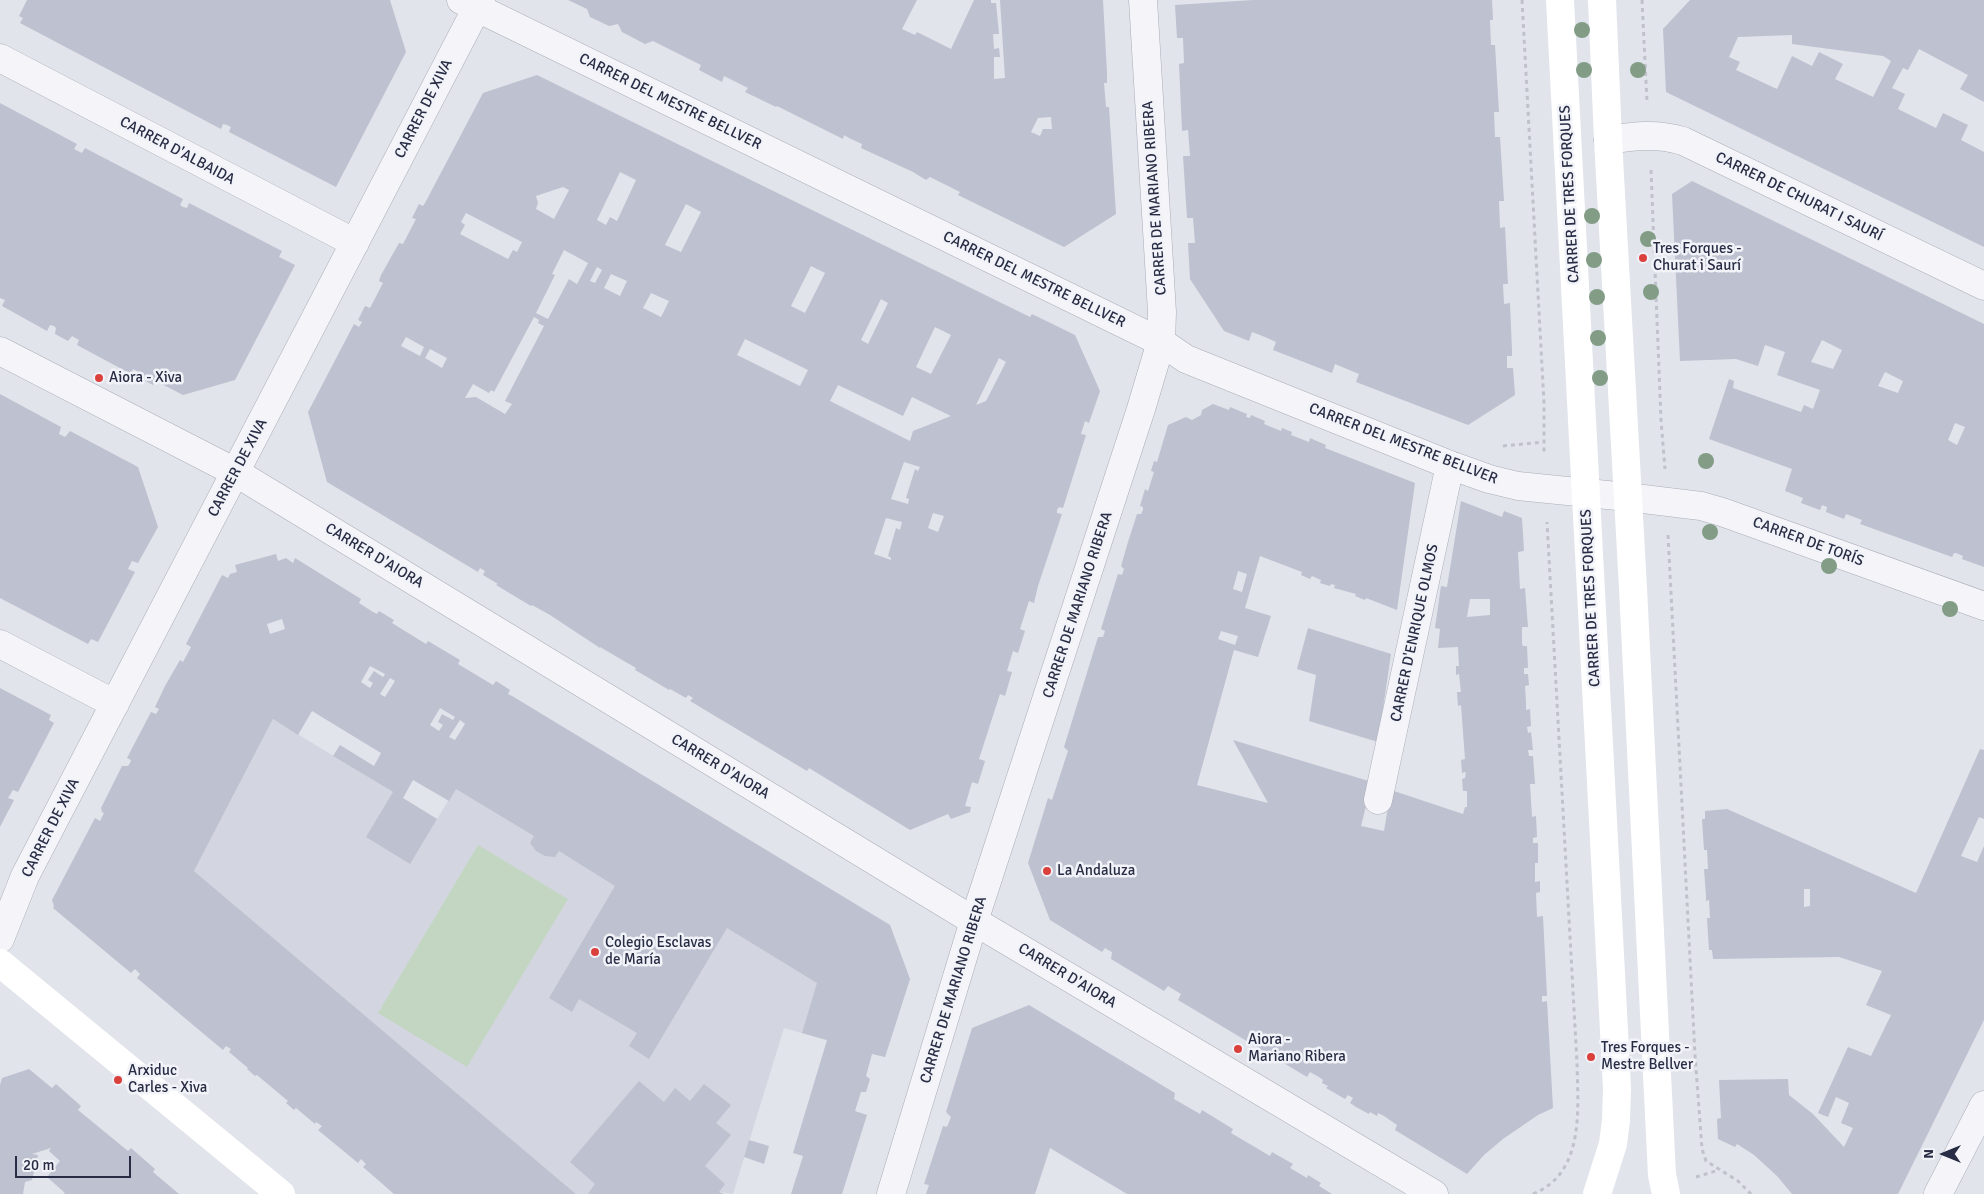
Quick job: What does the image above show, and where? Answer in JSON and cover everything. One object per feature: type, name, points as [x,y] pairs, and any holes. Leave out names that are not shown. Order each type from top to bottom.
[{"type":"main road","name":"CARRER DE TRES FORQUES","points":[[1560,0],[1617,1088],[1613,1144],[1597,1194]]},
{"type":"main road","points":[[1602,0],[1662,1175],[1666,1194]]},
{"type":"main road","points":[[1568,144],[1608,140]]},
{"type":"main road","points":[[0,963],[281,1194]]},
{"type":"street","name":"CARRER DE MARIANO RIBERA","points":[[891,1194],[974,921],[1161,342],[1162,312],[1143,0]]},
{"type":"street","name":"CARRER DEL MESTRE BELLVER","points":[[473,3],[1161,342],[1186,359],[1489,479],[1518,486],[1627,497]]},
{"type":"street","name":"CARRER DE XIVA","points":[[0,939],[20,887],[355,243],[473,3]]},
{"type":"street","name":"CARRER D'ALBAIDA","points":[[0,58],[355,243]]},
{"type":"street","name":"CARRER DE CHURAT I SAURÍ","points":[[1608,140],[1649,134],[1683,140],[1984,286]]},
{"type":"street","name":"CARRER D'AIORA","points":[[0,351],[236,472],[974,921],[1434,1194]]},
{"type":"street","name":"CARRER D'ENRIQUE OLMOS","points":[[1378,800],[1450,465]]},
{"type":"street","name":"CARRER DE TORÍS","points":[[1627,497],[1701,506],[1722,512],[1984,606]]},
{"type":"street","points":[[0,644],[115,704]]},
{"type":"street","points":[[1938,1194],[1974,1149],[1984,1105]]},
{"type":"path","points":[[1522,0],[1544,403],[1544,459]]},
{"type":"path","points":[[1642,0],[1646,93]]},
{"type":"path","points":[[1652,181],[1665,470]]},
{"type":"path","points":[[1533,1194],[1543,1190],[1564,1168],[1574,1148],[1578,1119],[1547,516]]},
{"type":"path","points":[[1668,534],[1695,1055],[1702,1149],[1706,1161],[1738,1181],[1751,1194]]},
{"type":"shaded area","name":"Colegio Esclavas de María","points":[[512,696],[890,925],[910,979],[885,1057],[784,1028],[733,1194],[719,1192],[717,1194],[576,1194],[194,871],[273,719],[437,819]]},
{"type":"green space","points":[[478,845],[568,899],[467,1067],[378,1013]]},
{"type":"building","points":[[27,0],[390,0],[406,52],[336,187],[229,132],[231,127],[223,124],[221,129],[20,23],[23,18],[19,16]]},
{"type":"building","points":[[568,0],[917,0],[902,29],[915,35],[917,32],[951,49],[974,0],[991,0],[991,3],[996,3],[999,34],[993,34],[994,49],[999,48],[1000,57],[994,57],[994,79],[1005,78],[1000,0],[1103,0],[1107,73],[1107,83],[1104,83],[1106,107],[1109,107],[1116,214],[1064,247],[958,195],[960,192],[930,177],[926,180],[861,148],[862,144],[844,135],[843,139],[745,92],[748,88],[724,76],[722,82],[699,70],[701,65],[653,41],[645,44],[622,32],[618,24],[609,26],[590,17],[587,9]],"holes":[[[1051,117],[1052,129],[1043,129],[1040,136],[1031,132],[1038,118]]]},
{"type":"building","points":[[1253,0],[1492,0],[1493,20],[1490,20],[1491,45],[1495,45],[1499,112],[1494,112],[1495,137],[1500,137],[1504,201],[1499,201],[1500,228],[1505,227],[1508,284],[1503,284],[1504,304],[1510,303],[1512,351],[1512,356],[1507,356],[1507,368],[1513,368],[1515,395],[1468,425],[1356,382],[1359,374],[1335,364],[1332,373],[1273,350],[1276,342],[1265,337],[1252,332],[1249,341],[1224,331],[1190,279],[1188,243],[1195,243],[1193,218],[1187,218],[1183,156],[1190,156],[1188,130],[1182,131],[1179,64],[1184,63],[1183,38],[1177,38],[1175,5]]},
{"type":"building","points":[[1690,0],[1984,0],[1984,102],[1960,89],[1968,75],[1919,49],[1908,70],[1903,68],[1892,88],[1905,94],[1898,109],[1936,128],[1943,113],[1968,125],[1961,140],[1984,152],[1984,247],[1666,92],[1663,29]],"holes":[[[1792,35],[1792,44],[1883,56],[1891,61],[1873,97],[1835,79],[1843,64],[1819,52],[1812,66],[1792,56],[1777,89],[1736,70],[1740,62],[1729,57],[1738,37]]]},
{"type":"building","points":[[537,75],[1030,317],[1032,314],[1075,335],[1100,391],[1089,423],[1085,421],[1081,434],[1086,435],[1063,508],[1059,507],[1057,510],[1057,513],[1062,514],[1034,603],[1029,601],[1020,629],[1025,631],[1018,653],[1013,651],[1007,671],[1012,672],[1005,696],[1000,694],[979,759],[985,761],[978,784],[972,782],[965,806],[971,807],[970,812],[951,819],[948,814],[910,830],[809,768],[807,771],[690,701],[693,698],[690,696],[688,695],[686,698],[669,690],[635,670],[636,668],[600,648],[550,615],[496,585],[498,584],[483,575],[485,571],[480,568],[478,572],[327,482],[308,412],[354,324],[359,327],[362,322],[358,320],[365,306],[370,308],[383,283],[379,281],[381,275],[399,243],[403,244],[416,219],[412,218],[419,204],[423,206],[425,203],[483,93]],"holes":[[[620,172],[636,180],[617,221],[610,217],[606,225],[597,220]],[[563,187],[569,190],[554,219],[536,209],[538,203],[536,196]],[[686,204],[701,212],[681,252],[665,245]],[[466,213],[522,242],[517,252],[513,250],[508,259],[460,234],[465,225],[461,222]],[[564,250],[588,263],[577,284],[569,279],[548,319],[536,313],[555,275],[552,274]],[[811,266],[825,273],[805,313],[791,306]],[[597,267],[602,270],[595,283],[590,281]],[[611,274],[627,281],[620,296],[604,288]],[[651,293],[669,301],[661,317],[643,308]],[[881,299],[888,303],[868,344],[861,340]],[[534,317],[539,320],[538,323],[544,326],[505,401],[512,404],[505,414],[476,397],[465,398],[473,384],[489,393],[491,390],[494,392]],[[935,327],[951,335],[931,374],[916,367]],[[406,337],[424,347],[420,356],[401,346]],[[745,339],[808,370],[800,386],[737,355]],[[430,349],[447,358],[442,368],[425,358]],[[999,358],[1006,362],[986,401],[976,405]],[[838,385],[903,416],[912,397],[951,416],[913,431],[910,441],[830,401]],[[904,462],[920,467],[918,471],[915,469],[906,498],[909,499],[908,504],[891,499]],[[933,513],[944,516],[938,532],[928,528]],[[886,518],[902,522],[900,530],[896,528],[888,556],[891,560],[874,554]]]},
{"type":"building","points":[[0,103],[77,144],[74,149],[82,153],[85,148],[183,199],[180,205],[183,207],[187,208],[189,203],[282,251],[279,257],[295,265],[235,380],[183,395],[156,381],[153,385],[140,378],[141,373],[133,369],[131,374],[77,345],[79,340],[72,336],[68,341],[55,334],[56,328],[54,326],[50,325],[47,331],[2,306],[5,300],[0,298]]},
{"type":"building","points":[[1692,181],[1984,324],[1984,567],[1962,559],[1963,556],[1956,553],[1952,557],[1860,524],[1862,520],[1846,514],[1844,519],[1826,512],[1827,507],[1822,505],[1820,510],[1801,503],[1803,498],[1785,491],[1792,469],[1709,439],[1729,379],[1734,381],[1733,388],[1801,412],[1804,405],[1813,409],[1820,390],[1777,375],[1785,352],[1765,345],[1758,366],[1736,359],[1680,361],[1672,194]],"holes":[[[1822,340],[1842,350],[1833,369],[1811,362]],[[1885,372],[1903,381],[1898,393],[1878,386]],[[1955,423],[1965,427],[1957,445],[1948,440]]]},
{"type":"building","points":[[0,394],[61,427],[59,434],[65,437],[70,431],[138,467],[158,527],[138,563],[132,561],[128,569],[135,572],[98,642],[91,639],[88,644],[0,598]]},
{"type":"building","points":[[1213,404],[1229,410],[1230,407],[1247,414],[1246,417],[1250,418],[1251,415],[1265,421],[1264,424],[1281,431],[1282,428],[1292,432],[1291,435],[1309,442],[1310,438],[1326,445],[1325,448],[1415,483],[1397,610],[1366,598],[1365,600],[1355,596],[1356,594],[1334,588],[1335,585],[1331,584],[1330,586],[1320,583],[1321,580],[1312,576],[1310,579],[1301,575],[1302,572],[1260,556],[1245,608],[1271,616],[1258,657],[1234,650],[1197,785],[1268,803],[1233,740],[1372,782],[1361,826],[1384,831],[1391,790],[1463,814],[1465,807],[1467,807],[1467,791],[1463,791],[1462,779],[1465,778],[1466,772],[1462,773],[1461,760],[1465,759],[1461,705],[1458,706],[1457,692],[1461,692],[1459,674],[1456,675],[1456,666],[1459,666],[1458,647],[1438,648],[1440,629],[1435,628],[1441,586],[1447,587],[1461,501],[1502,517],[1504,511],[1522,518],[1524,551],[1518,552],[1520,589],[1525,588],[1528,627],[1522,627],[1522,644],[1527,646],[1528,668],[1524,668],[1524,674],[1528,674],[1529,685],[1525,686],[1526,710],[1530,709],[1531,726],[1527,727],[1528,733],[1531,732],[1533,750],[1528,750],[1529,756],[1533,756],[1535,784],[1530,784],[1532,817],[1536,816],[1537,837],[1533,838],[1533,843],[1538,843],[1538,863],[1535,863],[1535,882],[1540,881],[1540,892],[1536,893],[1537,917],[1543,916],[1547,996],[1542,996],[1542,1002],[1547,1001],[1553,1108],[1538,1115],[1503,1139],[1484,1155],[1467,1174],[1395,1130],[1397,1125],[1384,1116],[1378,1113],[1377,1116],[1370,1112],[1369,1114],[1356,1107],[1350,1103],[1353,1098],[1348,1095],[1345,1099],[1326,1088],[1328,1086],[1322,1083],[1323,1080],[1319,1077],[1310,1072],[1307,1077],[1178,1000],[1181,994],[1168,986],[1164,991],[1111,959],[1112,952],[1105,948],[1102,952],[1050,920],[1028,863],[1048,798],[1052,800],[1068,751],[1064,747],[1098,637],[1103,637],[1105,631],[1101,629],[1118,574],[1122,575],[1124,569],[1121,566],[1137,514],[1141,514],[1143,510],[1143,507],[1140,506],[1145,489],[1148,491],[1154,472],[1151,471],[1154,461],[1157,462],[1168,425],[1186,417],[1192,420],[1201,415],[1202,410]],"holes":[[[1238,571],[1247,574],[1242,592],[1233,589]],[[1470,599],[1490,599],[1490,615],[1467,617]],[[1221,631],[1238,636],[1235,645],[1218,639]]]},
{"type":"building","points":[[276,554],[278,561],[286,558],[293,563],[295,558],[361,599],[359,603],[373,612],[377,614],[379,611],[394,620],[392,623],[426,644],[428,641],[460,660],[458,664],[493,685],[496,681],[510,690],[508,694],[890,925],[910,979],[885,1057],[872,1054],[866,1076],[870,1079],[866,1092],[861,1092],[855,1111],[867,1115],[842,1194],[791,1194],[803,1156],[793,1153],[827,1040],[802,1033],[817,983],[727,928],[649,1059],[629,1046],[637,1033],[579,999],[572,1012],[549,998],[615,886],[559,851],[555,857],[545,856],[536,851],[530,843],[534,836],[456,789],[449,801],[413,780],[403,798],[437,819],[410,864],[366,837],[393,792],[333,756],[340,745],[374,766],[381,753],[312,711],[298,735],[273,719],[194,871],[576,1194],[394,1194],[363,1167],[366,1164],[361,1159],[358,1163],[318,1130],[322,1126],[316,1122],[315,1124],[296,1108],[294,1110],[286,1103],[288,1101],[247,1069],[229,1052],[231,1049],[226,1046],[223,1050],[137,978],[140,974],[135,969],[131,973],[53,908],[52,900],[95,818],[100,821],[104,813],[101,808],[122,766],[128,766],[130,763],[131,760],[127,758],[151,712],[156,714],[159,709],[155,707],[165,686],[180,660],[183,662],[191,647],[186,644],[222,575],[228,578],[230,574],[237,572],[235,565]],"holes":[[[282,619],[285,629],[270,634],[267,624]],[[370,666],[385,674],[383,677],[374,671],[368,680],[373,683],[370,688],[361,682]],[[390,678],[395,681],[385,697],[380,694]],[[440,708],[455,717],[453,720],[442,714],[438,722],[443,725],[439,731],[430,725]],[[460,720],[465,724],[455,740],[449,737]]]},
{"type":"building","points":[[1308,628],[1391,654],[1378,742],[1309,721],[1316,675],[1297,669]]},
{"type":"building","points":[[0,688],[51,715],[49,720],[54,723],[18,792],[13,790],[8,798],[14,800],[0,827]]},
{"type":"building","points":[[1980,749],[1984,750],[1984,819],[1979,817],[1961,856],[1977,862],[1984,846],[1984,1020],[1898,1194],[1792,1194],[1777,1176],[1754,1155],[1737,1144],[1735,1147],[1718,1139],[1717,1119],[1721,1118],[1719,1080],[1788,1079],[1789,1095],[1813,1114],[1844,1147],[1853,1128],[1841,1123],[1849,1103],[1836,1097],[1828,1117],[1818,1113],[1848,1047],[1871,1056],[1891,1015],[1866,1005],[1882,971],[1839,957],[1713,959],[1712,950],[1709,950],[1707,918],[1710,918],[1709,900],[1706,901],[1704,869],[1708,869],[1707,850],[1704,850],[1702,819],[1705,819],[1705,811],[1727,809],[1916,893]],"holes":[[[1804,889],[1810,889],[1810,906],[1804,907]]]},
{"type":"building","points":[[1029,1005],[1175,1093],[1174,1099],[1200,1114],[1202,1110],[1233,1129],[1231,1133],[1270,1156],[1272,1152],[1293,1164],[1290,1168],[1307,1178],[1308,1175],[1321,1183],[1319,1186],[1332,1194],[1127,1194],[1050,1148],[1035,1194],[926,1194],[929,1185],[924,1184],[943,1126],[947,1127],[951,1117],[946,1112],[972,1028]]},
{"type":"building","points":[[29,1069],[52,1088],[56,1084],[81,1106],[78,1110],[128,1151],[131,1148],[155,1169],[153,1172],[179,1194],[63,1194],[65,1193],[47,1177],[60,1161],[49,1151],[51,1148],[32,1154],[38,1155],[32,1180],[25,1182],[23,1194],[0,1194],[0,1085],[2,1078]]},
{"type":"building","points":[[639,1081],[664,1102],[675,1088],[690,1101],[704,1084],[731,1105],[716,1123],[731,1135],[705,1166],[725,1184],[719,1192],[724,1194],[588,1194],[595,1184],[570,1162]]},
{"type":"building","points":[[749,1140],[769,1146],[764,1164],[744,1157]]},
{"type":"place","name":"Tres Forques - Churat i Saurí","points":[[1643,258]]},
{"type":"place","name":"Aiora - Xiva","points":[[99,378]]},
{"type":"place","name":"La Andaluza","points":[[1047,871]]},
{"type":"place","name":"Colegio Esclavas de María","points":[[595,952]]},
{"type":"place","name":"Aiora - Mariano Ribera","points":[[1238,1049]]},
{"type":"place","name":"Tres Forques - Mestre Bellver","points":[[1591,1057]]},
{"type":"place","name":"Arxiduc Carles - Xiva","points":[[118,1080]]}]
